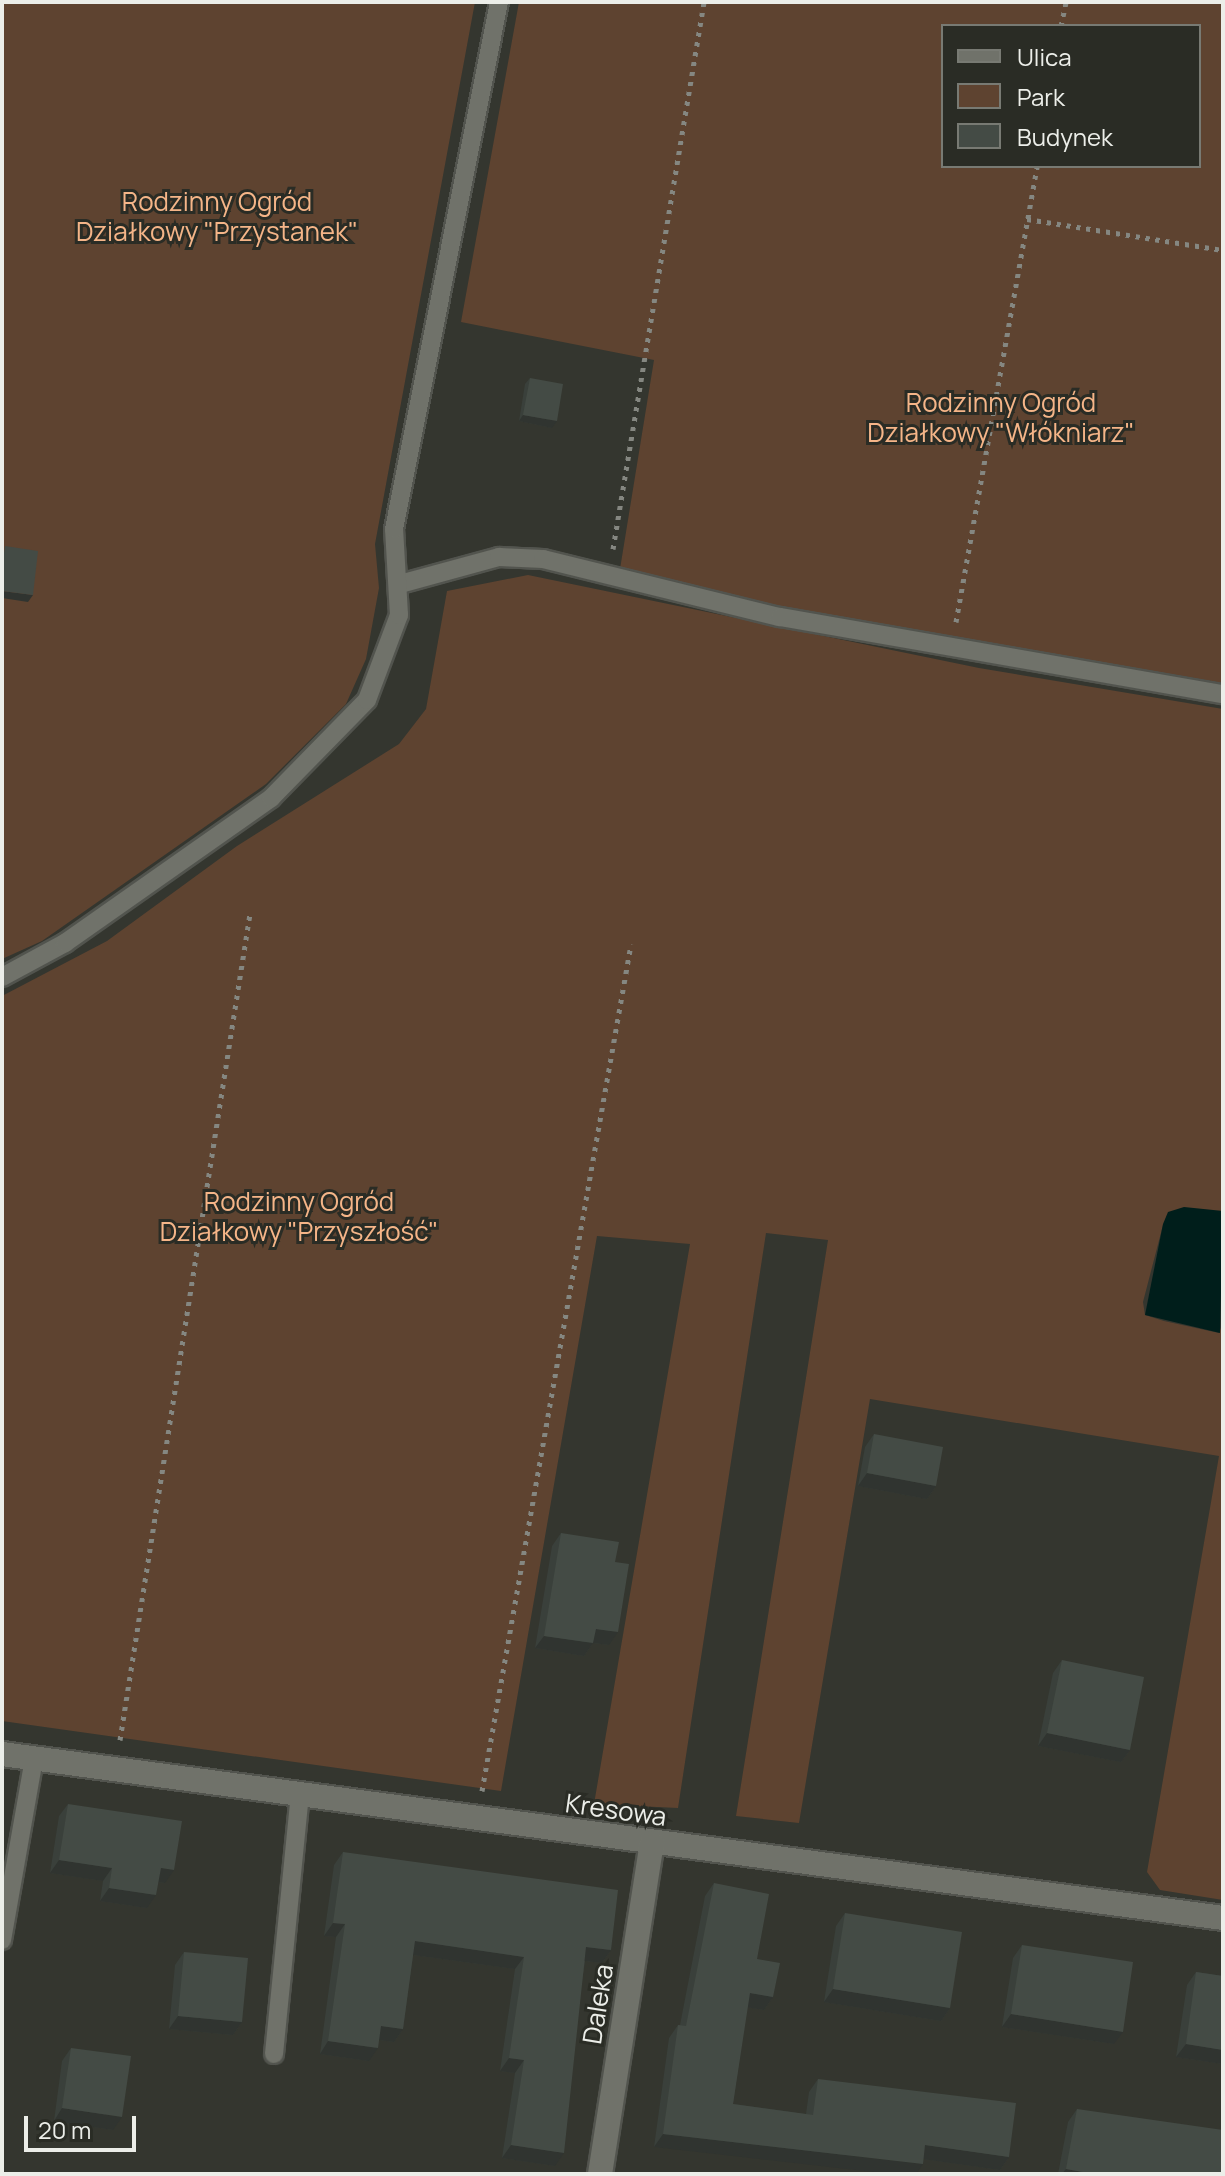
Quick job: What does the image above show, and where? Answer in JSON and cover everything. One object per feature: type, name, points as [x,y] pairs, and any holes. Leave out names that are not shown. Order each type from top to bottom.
[{"type":"street","name":"Kresowa","points":[[2,1754],[1223,1918]]},
{"type":"street","name":"Daleka","points":[[600,2174],[652,1843]]},
{"type":"lane","points":[[2,977],[170,872],[322,750],[379,676],[400,584],[394,529],[499,2]]},
{"type":"lane","points":[[400,584],[499,557],[608,576],[951,650],[1223,694]]},
{"type":"lane","points":[[2,1940],[34,1758]]},
{"type":"lane","points":[[274,2054],[300,1795]]},
{"type":"path","points":[[608,576],[704,2]]},
{"type":"path","points":[[1061,24],[1066,2]]},
{"type":"path","points":[[951,650],[1037,168]]},
{"type":"path","points":[[1027,219],[1223,250]]},
{"type":"path","points":[[115,1769],[250,914]]},
{"type":"path","points":[[477,1819],[631,944]]},
{"type":"green space","name":"Rodzinny Ogród Działkowy \"Przystanek\"","points":[[2,2],[475,2],[375,544],[379,588],[366,659],[346,704],[266,784],[42,941],[2,959]]},
{"type":"green space","name":"Rodzinny Ogród Działkowy \"Włókniarz\"","points":[[519,2],[1223,2],[1223,683],[740,600],[620,569],[654,360],[461,322]]},
{"type":"green space","name":"Rodzinny Ogród Działkowy \"Przyszłość\"","points":[[528,575],[979,668],[1223,709],[1223,1211],[1163,1225],[1143,1302],[1145,1315],[1164,1321],[1219,1333],[1223,1322],[1223,1900],[1160,1890],[1147,1872],[1219,1456],[870,1399],[799,1823],[736,1816],[828,1240],[766,1233],[678,1808],[594,1804],[690,1244],[597,1236],[501,1791],[2,1721],[2,996],[107,941],[237,846],[399,744],[426,709],[447,591]]},
{"type":"water","points":[[1184,1207],[1223,1211],[1220,1333],[1145,1315],[1163,1224],[1168,1212]]},
{"type":"building","points":[[530,378],[563,384],[557,421],[523,415]]},
{"type":"building","points":[[5,546],[38,551],[33,595],[2,591]]},
{"type":"building","points":[[874,1434],[943,1447],[936,1486],[867,1473]]},
{"type":"building","points":[[561,1533],[619,1542],[615,1562],[629,1564],[618,1632],[596,1629],[593,1643],[544,1636]]},
{"type":"building","points":[[1062,1660],[1144,1677],[1130,1750],[1047,1733]]},
{"type":"building","points":[[68,1804],[182,1821],[174,1870],[161,1868],[156,1895],[109,1888],[112,1868],[59,1860]]},
{"type":"building","points":[[343,1852],[618,1890],[611,1950],[586,1947],[564,2153],[511,2145],[524,2060],[509,2058],[524,1957],[415,1941],[403,2029],[381,2026],[378,2048],[328,2041],[345,1924],[333,1923]]},
{"type":"building","points":[[714,1883],[769,1894],[757,1959],[780,1963],[773,1997],[750,1993],[733,2104],[813,2115],[818,2079],[1016,2103],[1009,2157],[925,2145],[923,2164],[663,2134],[678,2025],[686,2026]]},
{"type":"building","points":[[845,1913],[962,1932],[950,2008],[833,1989]]},
{"type":"building","points":[[1022,1945],[1133,1962],[1123,2032],[1011,2014]]},
{"type":"building","points":[[184,1952],[248,1958],[242,2022],[178,2016]]},
{"type":"building","points":[[1196,1972],[1223,1976],[1223,2050],[1186,2044]]},
{"type":"building","points":[[71,2048],[131,2056],[122,2117],[62,2108]]},
{"type":"building","points":[[1077,2109],[1223,2130],[1223,2174],[1094,2174],[1066,2169]]}]
